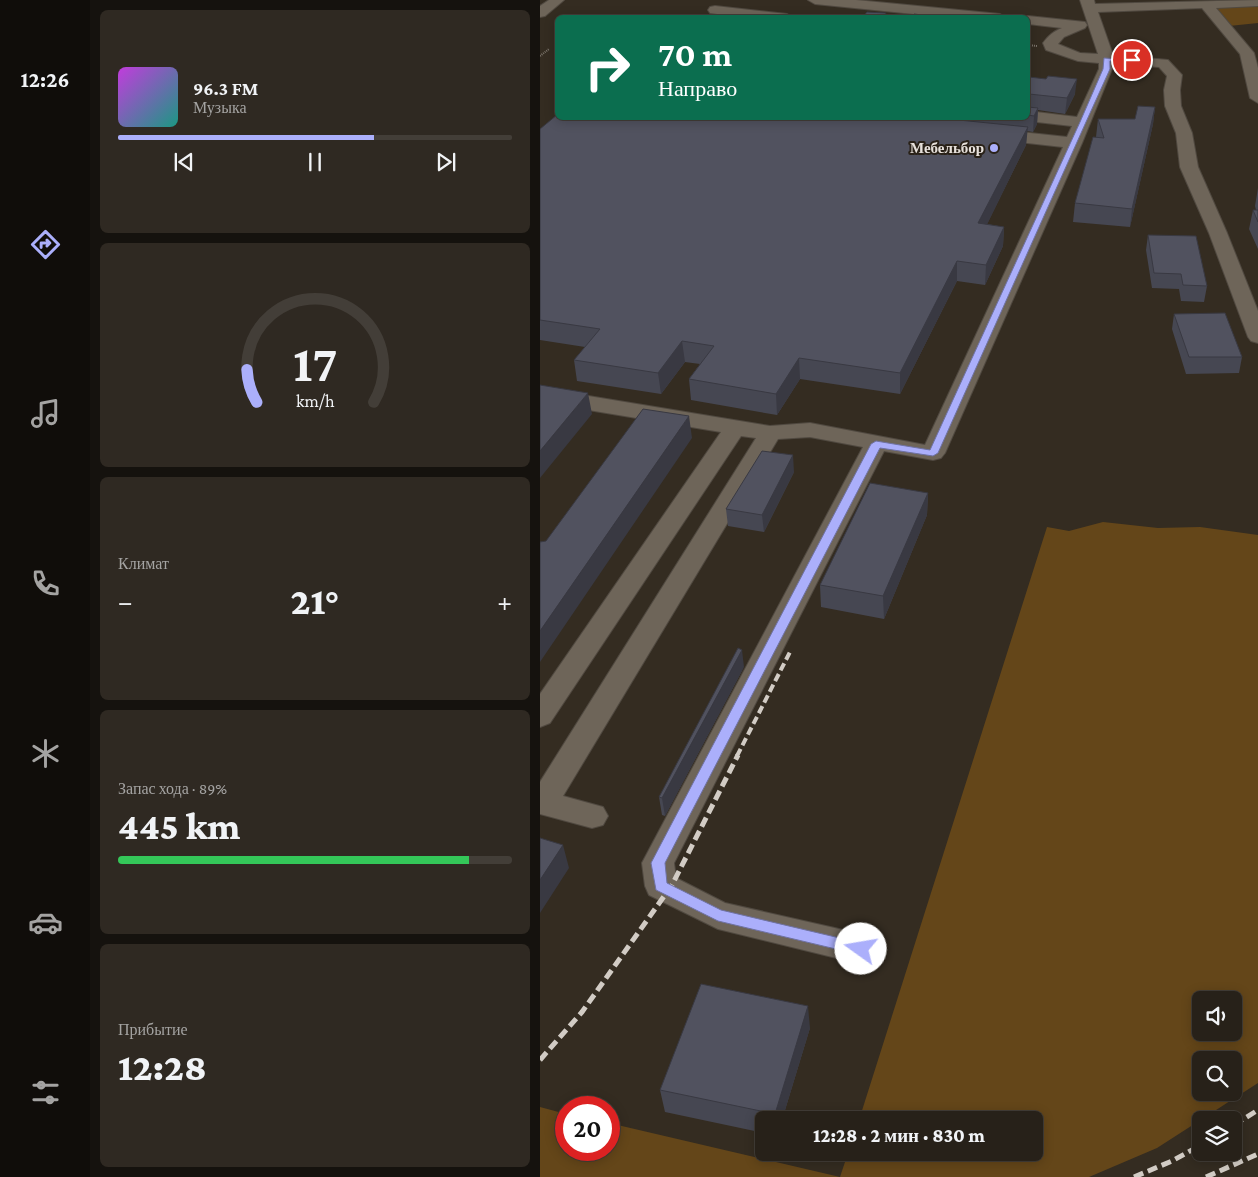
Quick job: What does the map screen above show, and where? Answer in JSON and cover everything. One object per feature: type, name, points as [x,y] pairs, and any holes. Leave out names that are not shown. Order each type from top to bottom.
[{"type":"street","points":[[540,12],[557,0],[564,0]]},
{"type":"street","points":[[711,14],[726,0]]},
{"type":"street","points":[[815,0],[911,13],[947,15]]},
{"type":"street","points":[[540,395],[770,433],[810,430],[876,444],[933,453],[1083,122],[1087,89],[1106,69],[1107,60],[1088,4],[1258,2]]},
{"type":"street","points":[[1206,4],[1253,53],[1258,98]]},
{"type":"street","points":[[711,14],[730,15]]},
{"type":"street","points":[[1030,20],[1080,25],[1096,23]]},
{"type":"street","points":[[1080,25],[1053,38],[1050,43],[1051,47],[1069,56],[1107,60],[1154,61],[1169,66],[1175,74],[1172,90],[1173,106],[1184,133],[1189,167],[1218,233],[1258,337]]},
{"type":"street","points":[[1030,116],[1083,122]]},
{"type":"street","points":[[972,132],[1074,143]]},
{"type":"street","points":[[628,437],[645,413]]},
{"type":"street","points":[[540,716],[735,428]]},
{"type":"street","points":[[592,816],[543,803],[770,433]]},
{"type":"street","points":[[861,949],[718,915],[661,886],[658,863],[876,444]]},
{"type":"path","points":[[540,56],[549,49]]},
{"type":"shaded area","points":[[1258,4],[1258,23],[1229,26],[1215,9],[1222,6]]},
{"type":"shaded area","points":[[1103,522],[1158,528],[1200,527],[1258,535],[1258,1083],[1242,1093],[1242,1051],[1192,1051],[1192,1101],[1230,1101],[1214,1111],[1192,1111],[1192,1125],[1157,1148],[1089,1177],[840,1177],[845,1161],[1043,1161],[1043,1111],[862,1111],[1047,527],[1069,531]]},
{"type":"shaded area","points":[[540,1107],[555,1111],[555,1161],[620,1161],[620,1126],[755,1157],[755,1161],[772,1161],[840,1177],[540,1177]]},
{"type":"building","points":[[867,12],[886,13],[885,15],[864,15]]},
{"type":"building","points":[[1048,76],[1077,79],[1067,98],[1030,94],[1030,77],[1046,79]]},
{"type":"building","points":[[1138,106],[1155,107],[1132,209],[1075,203],[1093,137],[1104,138],[1098,119],[1135,119]]},
{"type":"building","points":[[1030,107],[1038,108],[1034,116],[1030,115]]},
{"type":"building","points":[[555,116],[555,120],[959,120],[1028,127],[978,223],[1004,227],[986,265],[957,261],[900,373],[799,358],[776,394],[689,379],[714,346],[682,341],[658,373],[574,360],[600,329],[540,320],[540,129]]},
{"type":"building","points":[[1253,210],[1258,210],[1258,222]]},
{"type":"building","points":[[1148,235],[1196,236],[1207,286],[1183,285],[1181,274],[1154,273]]},
{"type":"building","points":[[1225,313],[1242,357],[1189,357],[1174,314]]},
{"type":"building","points":[[540,385],[588,393],[540,451]]},
{"type":"building","points":[[643,409],[689,416],[540,631],[540,542],[546,541]]},
{"type":"building","points":[[762,451],[793,455],[762,515],[726,509]]},
{"type":"building","points":[[870,483],[928,493],[883,596],[820,585]]},
{"type":"building","points":[[738,648],[742,650],[662,798],[659,797]]},
{"type":"building","points":[[540,838],[563,845],[540,880]]},
{"type":"building","points":[[701,984],[808,1006],[776,1111],[761,1111],[660,1090]]},
{"type":"railway","points":[[737,756],[791,650]]},
{"type":"railway","points":[[540,1060],[582,1012],[672,885],[738,755]]},
{"type":"railway","points":[[1242,1120],[1258,1110]]},
{"type":"railway","points":[[1134,1177],[1172,1161],[1192,1150]]},
{"type":"railway","points":[[1206,1177],[1258,1154]]},
{"type":"place","name":"Мебельбор","points":[[994,148]]},
{"type":"route","points":[[861,949],[718,915],[661,886],[658,863],[876,444],[933,453],[1083,122],[1106,69],[1107,60],[1132,60]]}]
